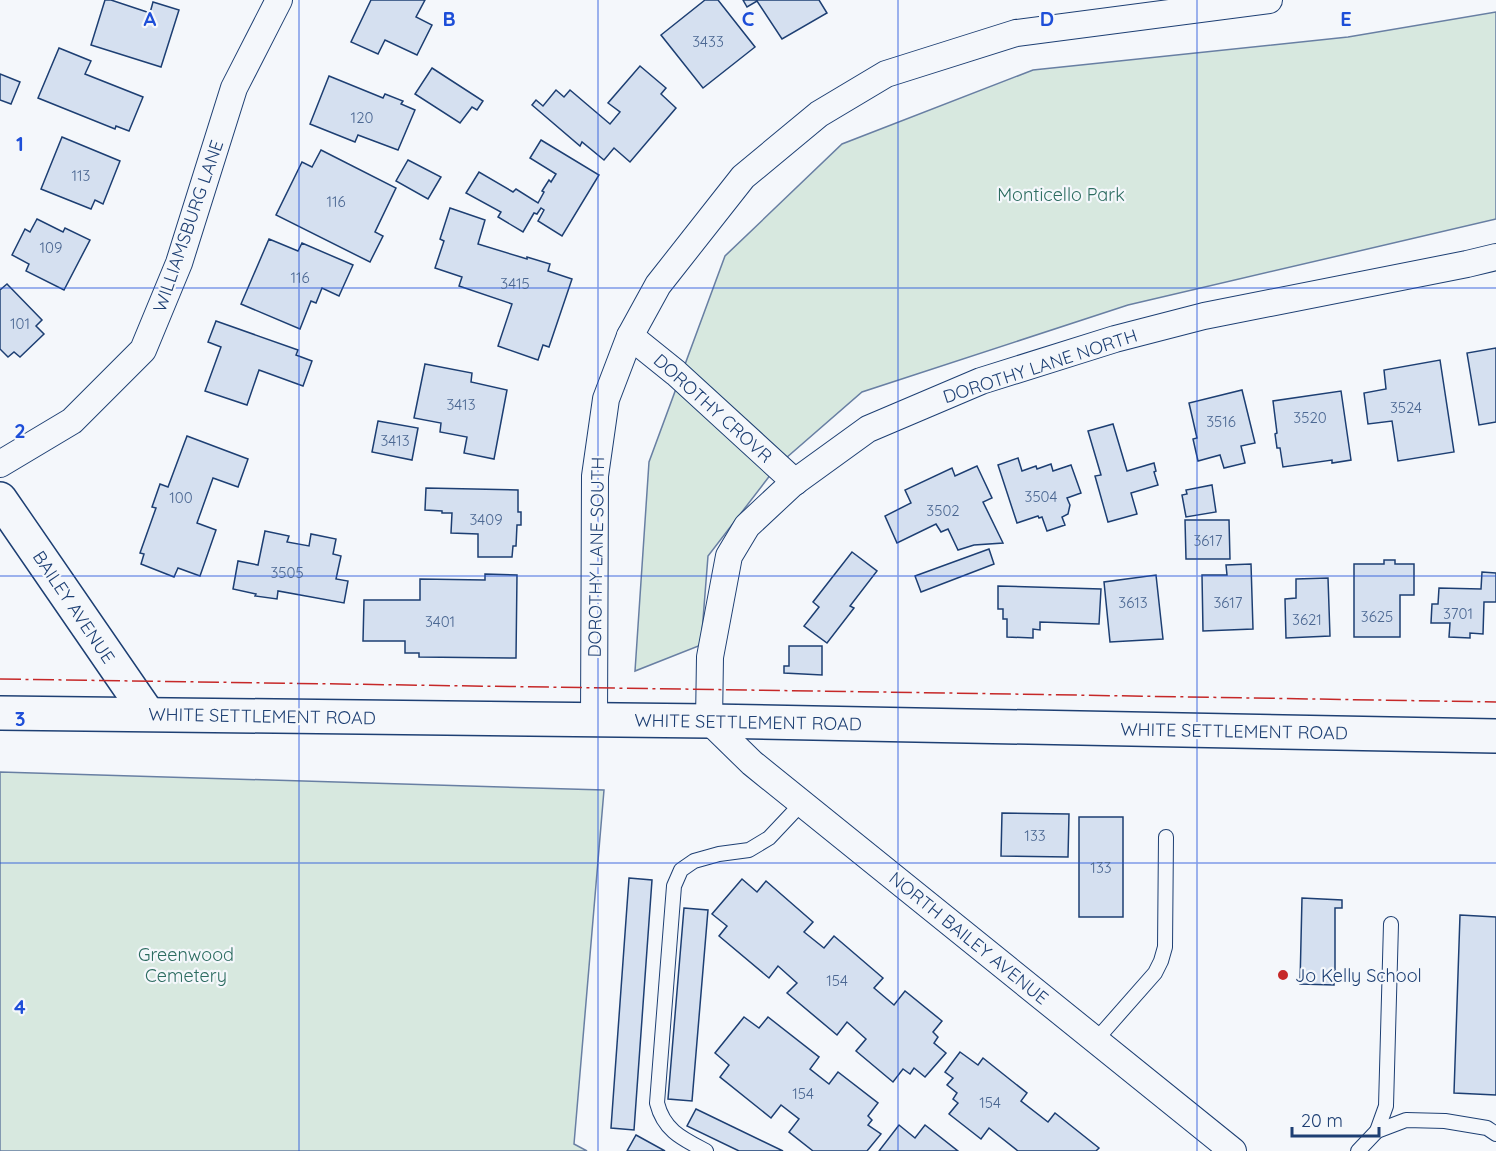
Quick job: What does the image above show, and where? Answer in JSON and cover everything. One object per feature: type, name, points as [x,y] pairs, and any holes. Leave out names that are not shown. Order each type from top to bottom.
[{"type":"main road","name":"BAILEY AVENUE","points":[[0,500],[148,714]]},
{"type":"main road","name":"WHITE SETTLEMENT ROAD","points":[[0,713],[710,721],[1496,736]]},
{"type":"street","name":"WILLIAMSBURG LANE","points":[[0,464],[72,421],[143,350],[179,263],[234,88],[279,0]]},
{"type":"street","name":"DOROTHY LANE SOUTH","points":[[594,720],[595,476],[606,399],[630,336],[658,285],[743,177],[819,114],[886,74],[1016,33],[1269,0]]},
{"type":"street","name":"DOROTHY LANE NORTH","points":[[710,721],[710,657],[729,556],[747,526],[795,482],[868,429],[992,378],[1115,339],[1204,316],[1496,257]]},
{"type":"street","name":"DOROTHY CROVR","points":[[630,336],[676,373],[795,482]]},
{"type":"street","name":"NORTH BAILEY AVENUE","points":[[710,721],[752,763],[1233,1151]]},
{"type":"lane","points":[[706,1151],[668,1128],[660,1116],[657,1103],[674,886],[681,870],[694,861],[719,854],[749,850],[769,838],[802,803]]},
{"type":"lane","points":[[1096,1040],[1155,973],[1161,961],[1165,947],[1166,837]]},
{"type":"lane","points":[[1358,1151],[1377,1131],[1386,1106],[1391,924]]},
{"type":"lane","points":[[1377,1131],[1406,1120],[1445,1121],[1487,1128],[1496,1134]]},
{"type":"green space","name":"Monticello Park","points":[[1496,12],[1496,219],[1128,305],[862,392],[778,465],[708,556],[701,645],[635,671],[649,462],[725,256],[842,144],[1033,70],[1348,37]]},
{"type":"green space","name":"Greenwood Cemetery","points":[[0,772],[604,790],[574,1144],[587,1151],[0,1151]]},
{"type":"building","points":[[105,0],[150,13],[153,2],[179,10],[161,67],[91,45]]},
{"type":"building","points":[[371,0],[425,0],[416,17],[432,25],[417,55],[385,40],[378,54],[351,42]]},
{"type":"building","points":[[705,0],[718,0],[755,47],[703,88],[661,35]]},
{"type":"building","points":[[743,0],[819,0],[827,13],[782,39],[757,1],[747,7]]},
{"type":"building","points":[[59,48],[91,61],[85,74],[143,97],[129,131],[116,126],[115,129],[38,98]]},
{"type":"building","points":[[640,66],[666,88],[661,94],[676,108],[630,162],[614,148],[604,160],[582,142],[580,146],[532,105],[536,100],[543,106],[556,90],[564,97],[570,90],[610,124],[620,112],[608,103]]},
{"type":"building","points":[[432,68],[483,101],[477,110],[472,107],[460,123],[415,94]]},
{"type":"building","points":[[0,74],[20,82],[11,104],[0,100]]},
{"type":"building","points":[[329,76],[383,98],[385,94],[403,101],[401,104],[415,110],[398,150],[358,135],[355,142],[310,124]]},
{"type":"building","points":[[62,137],[120,161],[103,204],[95,200],[91,209],[41,189]]},
{"type":"building","points":[[541,140],[599,175],[562,236],[538,221],[544,210],[541,208],[537,214],[534,213],[523,232],[498,217],[501,212],[466,193],[479,172],[513,192],[516,189],[538,203],[544,192],[542,191],[556,174],[530,158]]},
{"type":"building","points":[[321,150],[396,188],[375,232],[383,236],[370,262],[276,215],[302,162],[312,167]]},
{"type":"building","points":[[408,160],[441,177],[428,199],[396,181]]},
{"type":"building","points":[[450,208],[485,220],[478,244],[550,264],[548,271],[572,279],[549,347],[543,345],[538,360],[498,346],[512,304],[459,286],[462,277],[435,268],[444,241],[440,239]]},
{"type":"building","points":[[37,219],[63,232],[65,228],[90,240],[64,290],[26,271],[29,264],[12,255],[25,229],[30,232]]},
{"type":"building","points":[[269,239],[298,251],[302,243],[353,265],[339,296],[322,288],[316,303],[311,301],[300,329],[241,304]]},
{"type":"building","points":[[7,284],[42,320],[36,326],[44,334],[20,357],[14,352],[8,357],[0,349],[0,290]]},
{"type":"building","points":[[216,321],[298,350],[296,355],[312,361],[303,386],[259,370],[247,405],[205,391],[221,347],[208,342]]},
{"type":"building","points":[[1496,348],[1496,422],[1479,425],[1467,353]]},
{"type":"building","points":[[1440,360],[1454,452],[1398,461],[1392,421],[1368,424],[1364,393],[1386,389],[1384,370]]},
{"type":"building","points":[[425,364],[472,373],[471,382],[507,390],[494,459],[464,453],[467,437],[440,432],[441,423],[414,418]]},
{"type":"building","points":[[1242,390],[1255,443],[1241,446],[1245,463],[1224,468],[1220,455],[1198,461],[1193,439],[1197,438],[1189,403]]},
{"type":"building","points":[[1341,391],[1351,460],[1332,463],[1332,460],[1283,467],[1280,448],[1277,448],[1273,401]]},
{"type":"building","points":[[378,421],[418,428],[412,460],[372,452]]},
{"type":"building","points":[[1113,424],[1127,471],[1154,463],[1158,485],[1131,493],[1137,514],[1108,522],[1095,476],[1101,475],[1088,431]]},
{"type":"building","points":[[187,436],[248,459],[238,487],[213,478],[197,523],[216,530],[200,576],[178,568],[174,577],[141,564],[144,554],[140,553],[156,508],[152,507],[160,484],[168,487]]},
{"type":"building","points":[[1018,458],[1022,471],[1051,464],[1053,471],[1071,465],[1081,493],[1067,498],[1070,505],[1068,514],[1062,517],[1065,525],[1047,531],[1042,517],[1038,516],[1017,523],[998,465]]},
{"type":"building","points":[[977,466],[992,498],[983,502],[1003,543],[974,545],[958,550],[948,529],[941,532],[936,524],[897,543],[885,516],[911,503],[905,490],[952,468],[955,476]]},
{"type":"building","points":[[1212,485],[1216,512],[1186,517],[1182,495],[1187,494],[1186,490]]},
{"type":"building","points":[[426,488],[518,490],[518,512],[521,512],[521,525],[517,525],[516,546],[513,546],[512,557],[478,557],[478,534],[451,533],[452,513],[425,510]]},
{"type":"building","points":[[1185,520],[1229,520],[1230,559],[1186,559]]},
{"type":"building","points":[[265,531],[289,536],[287,542],[309,546],[311,534],[336,539],[333,554],[341,556],[336,579],[348,581],[344,603],[278,591],[277,599],[255,596],[256,594],[233,589],[238,561],[258,565]]},
{"type":"building","points":[[989,549],[994,564],[921,592],[915,576]]},
{"type":"building","points":[[852,552],[877,571],[850,606],[854,608],[827,643],[804,626],[819,607],[813,602]]},
{"type":"building","points":[[1384,560],[1395,560],[1395,564],[1414,564],[1414,595],[1400,595],[1400,637],[1354,637],[1354,564],[1384,564]]},
{"type":"building","points":[[1251,564],[1253,629],[1203,631],[1202,575],[1227,575],[1226,565]]},
{"type":"building","points":[[1482,572],[1496,573],[1496,602],[1484,602],[1483,634],[1470,633],[1470,638],[1449,637],[1450,623],[1431,623],[1432,604],[1438,604],[1439,588],[1481,589]]},
{"type":"building","points":[[485,574],[517,575],[516,658],[419,657],[419,653],[405,653],[405,641],[363,641],[364,600],[420,600],[420,579],[485,580]]},
{"type":"building","points":[[1156,575],[1163,639],[1110,642],[1104,582]]},
{"type":"building","points":[[1328,578],[1330,636],[1286,638],[1285,599],[1296,598],[1296,579]]},
{"type":"building","points":[[998,586],[1101,589],[1099,624],[1040,622],[1040,630],[1033,629],[1033,638],[1007,637],[1007,619],[1003,619],[1003,609],[998,609]]},
{"type":"building","points":[[789,646],[822,646],[822,675],[784,673],[784,666],[789,666]]},
{"type":"building","points":[[1002,813],[1069,814],[1068,857],[1001,856]]},
{"type":"building","points":[[1079,817],[1123,817],[1123,917],[1079,917]]},
{"type":"building","points":[[629,878],[652,880],[634,1130],[611,1128]]},
{"type":"building","points":[[742,879],[757,892],[766,881],[813,922],[804,932],[824,948],[834,936],[883,978],[874,988],[894,1005],[905,991],[942,1021],[933,1032],[938,1037],[934,1043],[946,1053],[925,1077],[914,1068],[910,1074],[903,1069],[893,1082],[856,1051],[866,1039],[847,1022],[837,1035],[787,993],[797,983],[778,966],[769,978],[719,936],[727,926],[712,914]]},
{"type":"building","points":[[1302,898],[1342,900],[1342,908],[1335,908],[1335,974],[1341,974],[1341,982],[1334,982],[1334,985],[1300,984]]},
{"type":"building","points":[[684,908],[708,910],[692,1101],[668,1099]]},
{"type":"building","points":[[1460,915],[1496,917],[1496,1095],[1454,1093]]},
{"type":"building","points":[[744,1017],[759,1028],[768,1017],[819,1057],[810,1069],[829,1084],[838,1072],[878,1103],[868,1116],[872,1120],[868,1125],[881,1134],[867,1151],[813,1151],[789,1132],[799,1119],[781,1105],[771,1118],[720,1077],[729,1065],[715,1053]]},
{"type":"building","points":[[960,1052],[978,1065],[983,1058],[1027,1093],[1021,1101],[1048,1122],[1055,1113],[1099,1148],[1096,1151],[1018,1151],[989,1128],[981,1139],[949,1114],[958,1103],[953,1099],[957,1093],[947,1085],[953,1078],[945,1072]]},
{"type":"building","points":[[696,1109],[783,1151],[739,1151],[687,1126]]},
{"type":"building","points":[[899,1125],[915,1138],[925,1125],[958,1151],[879,1151]]},
{"type":"building","points":[[636,1135],[665,1151],[627,1151]]},
{"type":"power","points":[[0,679],[1496,702]]},
{"type":"place","name":"Jo Kelly School","points":[[1283,975]]}]
